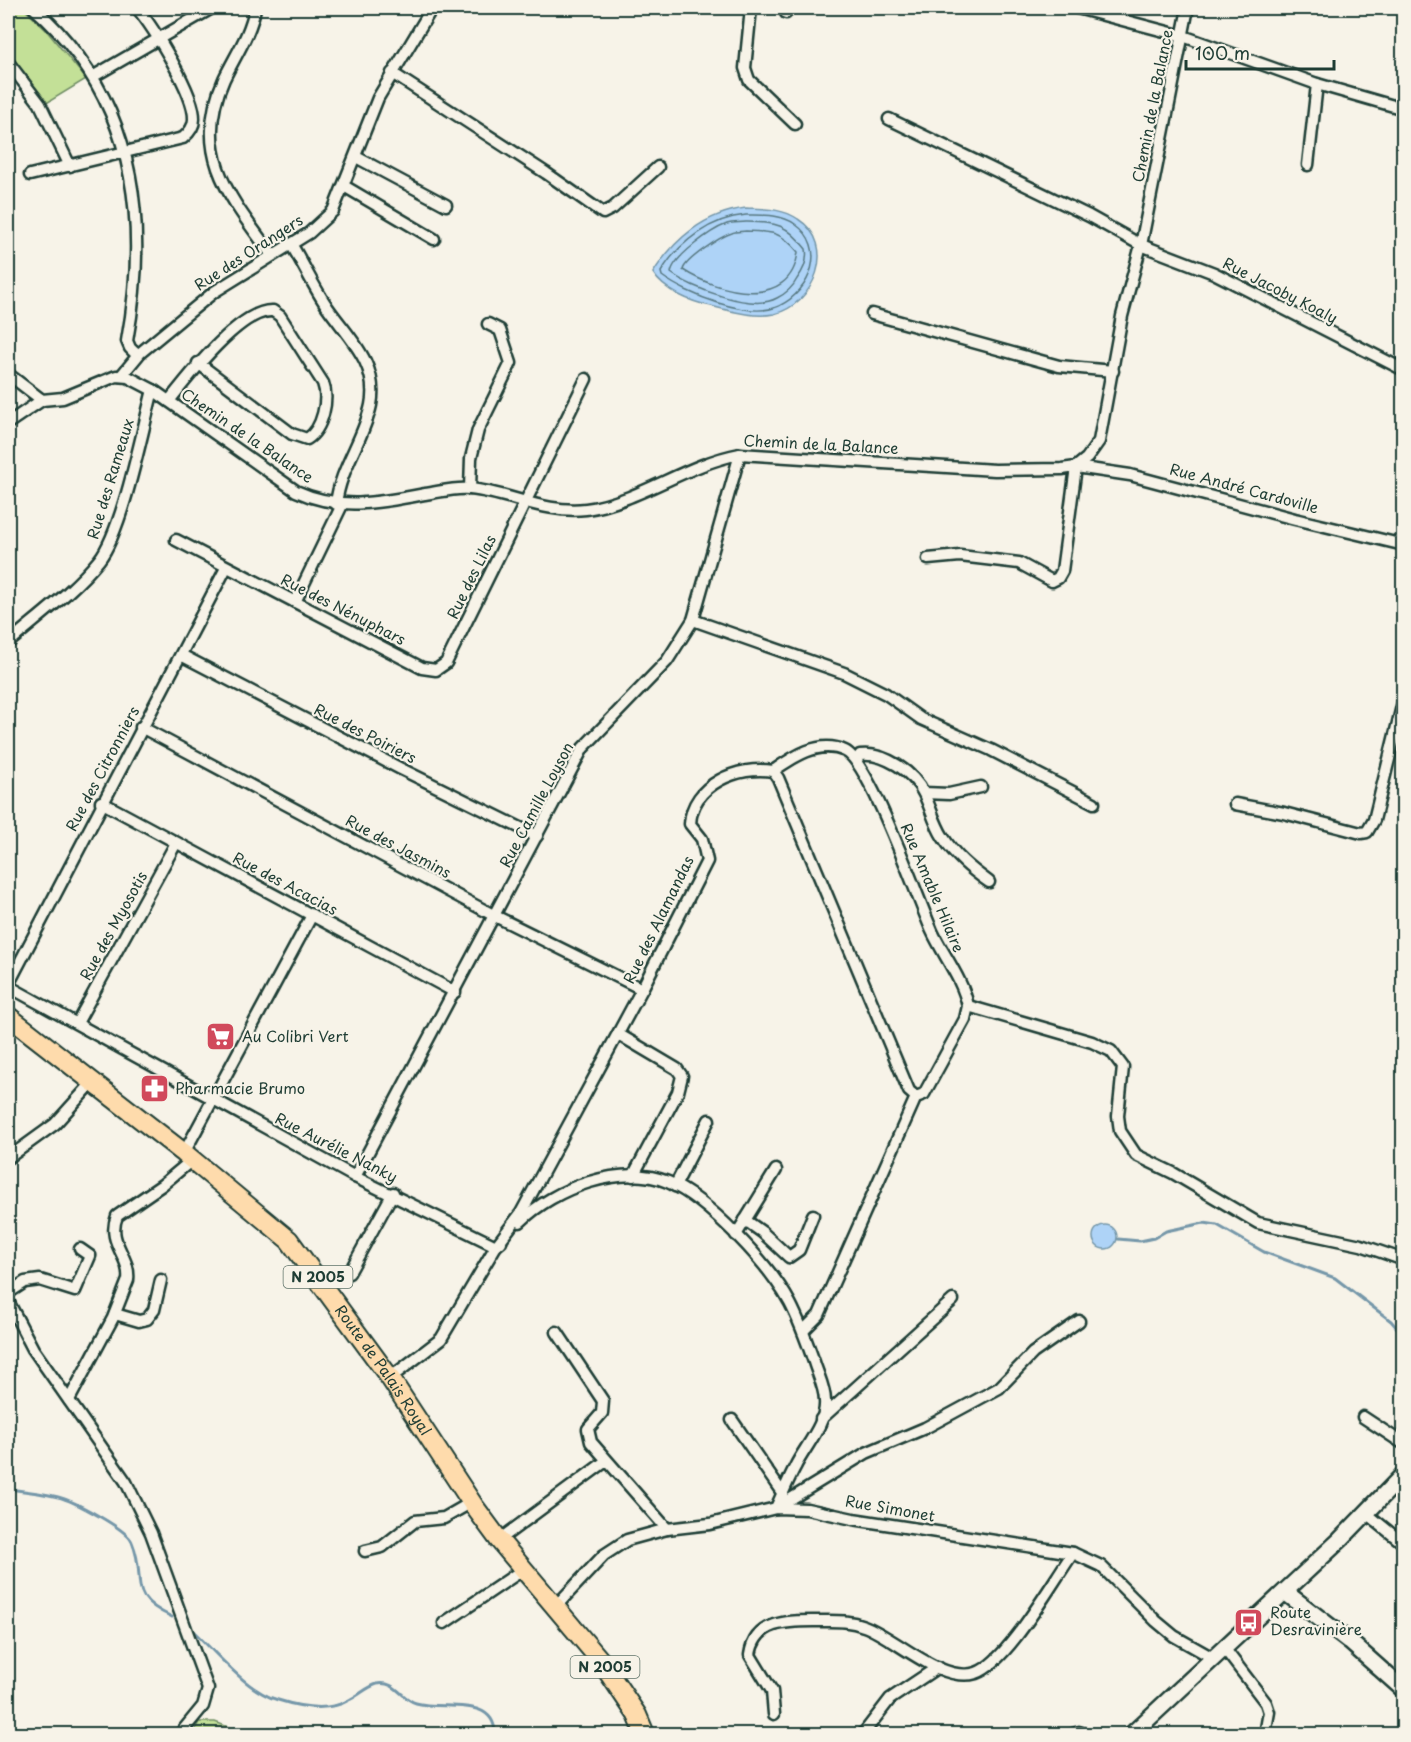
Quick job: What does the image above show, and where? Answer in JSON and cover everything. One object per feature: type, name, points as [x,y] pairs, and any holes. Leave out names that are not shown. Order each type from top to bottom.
[{"type":"main road","name":"Route de Palais Royal","points":[[8,1016],[188,1157],[289,1240],[390,1377],[499,1540],[600,1660],[637,1714],[645,1734]]},
{"type":"main road","points":[[1138,1732],[1218,1653],[1286,1592],[1404,1474]]},
{"type":"main road","points":[[1286,1592],[1350,1642],[1404,1690]]},
{"type":"street","points":[[34,8],[60,34],[94,76],[126,153],[137,235],[136,275],[127,341],[137,355]]},
{"type":"street","points":[[30,175],[183,138],[194,123],[192,105],[182,82],[158,39],[137,8]]},
{"type":"street","points":[[94,76],[212,8]]},
{"type":"street","points":[[255,8],[253,22],[220,89],[211,144],[214,161],[228,194],[272,255]]},
{"type":"street","name":"Rue des Orangers","points":[[121,376],[137,355],[214,292],[291,244],[325,220],[333,211],[356,157],[367,123],[392,73],[432,8]]},
{"type":"street","points":[[751,8],[744,68],[749,80],[795,124]]},
{"type":"street","points":[[1077,8],[1183,36],[1317,84],[1404,109]]},
{"type":"street","name":"Chemin de la Balance","points":[[121,376],[153,390],[296,491],[315,500],[339,505],[470,489],[525,504],[556,509],[595,507],[716,458],[740,454],[995,470],[1062,470],[1076,466],[1087,458],[1099,441],[1122,316],[1141,245],[1188,8]]},
{"type":"street","points":[[8,62],[40,104],[70,166]]},
{"type":"street","points":[[392,73],[546,173],[603,213],[613,208],[658,167]]},
{"type":"street","points":[[1308,165],[1317,84]]},
{"type":"street","name":"Rue Jacoby Koaly","points":[[889,119],[1089,216],[1141,245],[1214,273],[1404,370]]},
{"type":"street","points":[[356,157],[446,205]]},
{"type":"street","points":[[344,186],[434,239]]},
{"type":"street","points":[[291,244],[327,306],[363,352],[373,380],[371,405],[338,487],[339,505],[295,602]]},
{"type":"street","points":[[169,401],[198,363],[221,341],[257,314],[266,310],[273,311],[280,316],[323,383],[327,394],[315,430],[307,439],[292,434],[198,363]]},
{"type":"street","points":[[872,314],[1059,366],[1113,370]]},
{"type":"street","points":[[470,489],[471,458],[478,430],[511,363],[500,330],[488,324]]},
{"type":"street","points":[[8,374],[42,400]]},
{"type":"street","points":[[8,423],[42,400],[63,398],[121,376]]},
{"type":"street","name":"Rue des Lilas","points":[[446,663],[586,379]]},
{"type":"street","name":"Rue des Rameaux","points":[[8,643],[76,583],[105,551],[123,500],[153,390]]},
{"type":"street","name":"Rue Camille Loyson","points":[[355,1177],[583,748],[667,661],[693,620],[740,454]]},
{"type":"street","points":[[928,559],[960,556],[1018,563],[1052,581],[1058,578],[1062,571],[1076,466]]},
{"type":"street","name":"Rue André Cardoville","points":[[1076,466],[1130,475],[1404,545]]},
{"type":"street","name":"Rue des Nénuphars","points":[[176,540],[422,668],[436,670],[446,663]]},
{"type":"street","name":"Rue des Citronniers","points":[[8,985],[101,802],[226,568]]},
{"type":"street","points":[[693,620],[844,673],[886,694],[921,720],[991,750],[1094,803]]},
{"type":"street","name":"Rue des Poiriers","points":[[181,655],[399,768],[537,836]]},
{"type":"street","points":[[1235,804],[1284,813],[1361,833],[1367,832],[1374,820],[1404,698]]},
{"type":"street","name":"Rue des Jasmins","points":[[141,727],[495,916],[642,989]]},
{"type":"street","points":[[803,1331],[819,1315],[912,1094],[773,771],[796,755],[821,748],[846,751],[857,760],[860,755],[868,754],[882,757],[906,772],[924,793],[933,820],[944,839],[967,866],[989,882]]},
{"type":"street","name":"Rue Amable Hilaire","points":[[857,760],[891,831],[932,932],[968,1006]]},
{"type":"street","name":"Rue des Alamandas","points":[[390,1377],[441,1339],[496,1246],[527,1204],[642,989],[707,861],[702,839],[690,824],[696,803],[706,789],[735,773],[773,771]]},
{"type":"street","points":[[924,793],[949,794],[981,787]]},
{"type":"street","name":"Rue des Acacias","points":[[101,802],[455,992]]},
{"type":"street","name":"Rue des Myosotis","points":[[77,1023],[176,843]]},
{"type":"street","points":[[69,1400],[115,1314],[129,1274],[114,1239],[117,1216],[177,1174],[188,1157],[213,1101],[312,915]]},
{"type":"street","name":"Rue Aurélie Nanky","points":[[8,985],[213,1101],[355,1177],[393,1193],[496,1246]]},
{"type":"street","points":[[912,1094],[924,1094],[965,1018],[968,1006],[1081,1038],[1112,1051],[1123,1067],[1118,1116],[1120,1131],[1136,1155],[1173,1173],[1258,1223],[1361,1245],[1404,1260]]},
{"type":"street","points":[[618,1034],[676,1068],[682,1076],[678,1092],[633,1176]]},
{"type":"street","points":[[8,1158],[54,1124],[92,1083]]},
{"type":"street","points":[[675,1186],[709,1120]]},
{"type":"street","points":[[736,1235],[776,1170]]},
{"type":"street","points":[[496,1246],[528,1214],[549,1201],[587,1184],[633,1176],[666,1182],[675,1186],[718,1215],[788,1300],[803,1331],[823,1388],[826,1404],[821,1419],[776,1508]]},
{"type":"street","points":[[350,1273],[393,1193]]},
{"type":"street","points":[[745,1221],[762,1232],[789,1257],[799,1250],[813,1215]]},
{"type":"street","points":[[8,1293],[25,1282],[40,1280],[75,1291],[90,1256],[80,1249]]},
{"type":"street","points":[[115,1314],[139,1321],[147,1319],[154,1310],[161,1280]]},
{"type":"street","points":[[821,1419],[953,1300]]},
{"type":"street","points":[[8,1301],[33,1349],[126,1482],[151,1533],[170,1589],[206,1678],[208,1689],[203,1706],[180,1734]]},
{"type":"street","points":[[776,1508],[866,1453],[925,1428],[999,1388],[1029,1356],[1079,1321]]},
{"type":"street","points":[[557,1332],[603,1401],[602,1413],[591,1423],[588,1434],[606,1461],[667,1529]]},
{"type":"street","points":[[1363,1417],[1404,1444]]},
{"type":"street","points":[[732,1420],[783,1494]]},
{"type":"street","points":[[499,1540],[606,1461]]},
{"type":"street","points":[[365,1551],[382,1547],[415,1521],[444,1518],[472,1502]]},
{"type":"street","name":"Rue Simonet","points":[[556,1606],[604,1555],[627,1540],[667,1529],[710,1524],[776,1508],[807,1509],[854,1519],[1072,1553],[1101,1566],[1161,1626],[1218,1653]]},
{"type":"street","points":[[1366,1513],[1404,1544]]},
{"type":"street","points":[[774,1714],[772,1691],[750,1655],[751,1645],[756,1635],[770,1626],[792,1621],[840,1620],[866,1626],[938,1667],[957,1675],[973,1674],[984,1670],[1025,1624],[1072,1553]]},
{"type":"street","points":[[444,1623],[524,1569]]},
{"type":"street","points":[[1218,1653],[1266,1703],[1269,1712],[1265,1734]]},
{"type":"street","points":[[863,1734],[890,1699],[938,1667]]},
{"type":"street","points":[[1073,1734],[1079,1732],[1085,1734]]},
{"type":"green space","points":[[8,8],[23,8],[46,30],[86,79],[45,104],[8,56]]},
{"type":"green space","points":[[199,1722],[215,1722],[247,1734],[193,1734]]},
{"type":"water","points":[[746,208],[773,210],[792,215],[810,230],[817,244],[819,258],[810,287],[788,308],[774,314],[751,315],[695,302],[671,290],[653,273],[671,249],[692,230],[717,215]]},
{"type":"water","points":[[1105,1225],[1114,1228],[1117,1237],[1114,1246],[1105,1249],[1096,1246],[1093,1237],[1096,1228]]},
{"type":"waterway","points":[[1118,1239],[1140,1241],[1154,1238],[1166,1231],[1204,1223],[1217,1225],[1264,1252],[1335,1278],[1391,1321],[1404,1336]]},
{"type":"waterway","points":[[8,1489],[65,1499],[98,1516],[128,1536],[136,1555],[142,1594],[157,1609],[172,1617]]},
{"type":"waterway","points":[[190,1628],[243,1680],[266,1696],[296,1705],[324,1707],[341,1704],[373,1685],[384,1684],[394,1687],[406,1698],[416,1703],[477,1709],[493,1722],[495,1734]]},
{"type":"place","name":"Au Colibri Vert","points":[[221,1037]]},
{"type":"place","name":"Pharmacie Brumo","points":[[154,1089]]},
{"type":"place","name":"Route Desravinière","points":[[1249,1622]]}]
